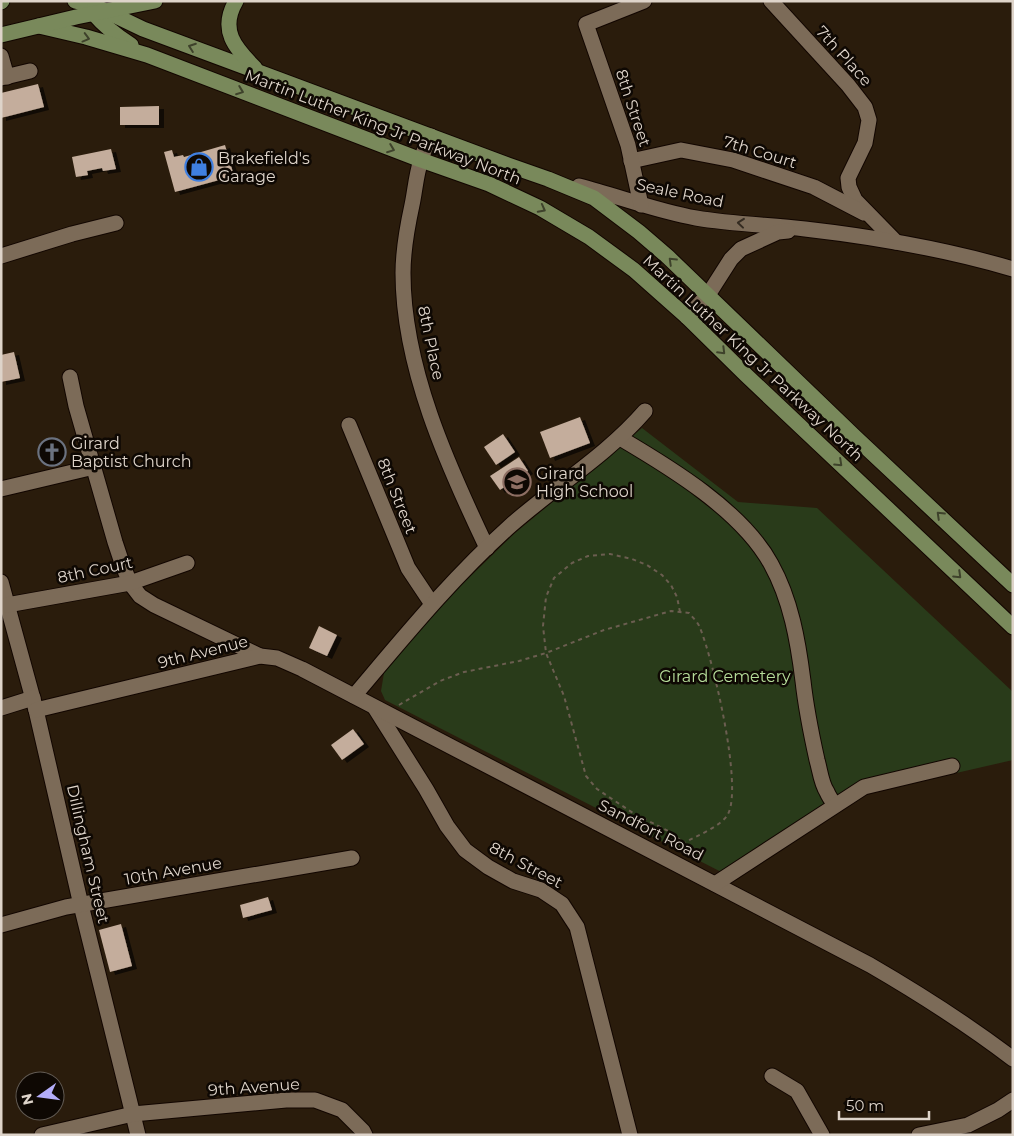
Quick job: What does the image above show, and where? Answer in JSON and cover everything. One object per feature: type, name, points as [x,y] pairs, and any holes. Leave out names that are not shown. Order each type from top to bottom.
[{"type":"main road","name":"Martin Luther King Jr Parkway North","points":[[76,1],[99,8],[143,29],[548,179],[594,198],[668,257],[1013,585]]},
{"type":"main road","points":[[1,34],[39,26],[99,8],[155,1]]},
{"type":"main road","points":[[236,1],[229,13],[228,31],[240,53],[258,71]]},
{"type":"main road","points":[[99,8],[115,35],[147,56]]},
{"type":"main road","name":"Martin Luther King Jr Parkway North","points":[[39,26],[86,37],[147,56],[489,184],[564,222],[589,237],[634,270],[688,317],[746,375],[1013,627]]},
{"type":"main road","points":[[264,100],[273,77]]},
{"type":"street","name":"8th Street","points":[[641,205],[628,145],[586,24],[644,1]]},
{"type":"street","name":"7th Place","points":[[771,1],[848,85],[865,107],[869,120],[865,143],[848,178],[849,187],[856,200],[896,242]]},
{"type":"street","points":[[1,56],[4,77],[30,71]]},
{"type":"street","name":"8th Place","points":[[431,136],[421,160],[404,244],[403,291],[407,328],[439,438],[454,478],[486,548]]},
{"type":"street","name":"7th Court","points":[[632,161],[681,150],[733,160],[814,188],[872,217]]},
{"type":"street","name":"Seale Road","points":[[548,179],[696,218],[896,242],[947,252],[1013,269]]},
{"type":"street","points":[[1,256],[72,234],[116,223]]},
{"type":"street","name":"Seale Road","points":[[688,317],[708,295],[731,259],[741,249],[778,232],[807,230]]},
{"type":"street","points":[[70,377],[76,406],[115,542],[130,583]]},
{"type":"street","points":[[354,696],[432,604],[486,548],[544,498],[604,452],[646,411]]},
{"type":"street","name":"8th Street","points":[[349,425],[408,568],[432,604]]},
{"type":"street","points":[[620,438],[656,460],[713,500],[750,535],[770,563],[780,584],[796,634],[807,716],[821,777],[826,792],[835,805]]},
{"type":"street","points":[[1,489],[94,467]]},
{"type":"street","name":"8th Court","points":[[7,605],[130,583],[187,563]]},
{"type":"street","name":"Dillingham Street","points":[[1,582],[35,704],[81,905],[138,1135]]},
{"type":"street","name":"9th Avenue","points":[[130,583],[140,596],[154,605],[260,656]]},
{"type":"street","name":"9th Avenue","points":[[1,708],[35,704],[260,656]]},
{"type":"street","name":"Sandfort Road","points":[[260,656],[277,658],[294,665],[870,965],[918,993],[1013,1059]]},
{"type":"street","name":"8th Street","points":[[380,710],[447,826],[465,850],[488,867],[513,881],[540,890],[562,904],[577,927],[630,1135]]},
{"type":"street","points":[[715,884],[864,787],[952,766]]},
{"type":"street","name":"10th Avenue","points":[[1,925],[66,907],[352,858]]},
{"type":"street","points":[[772,1076],[797,1091],[822,1135]]},
{"type":"street","name":"9th Avenue","points":[[42,1135],[133,1114],[286,1100],[315,1100],[342,1110],[363,1131],[364,1135]]},
{"type":"street","points":[[919,1135],[971,1130],[1013,1100]]},
{"type":"path","points":[[680,612],[677,597],[671,585],[662,575],[647,565],[610,554],[588,556],[572,563],[554,578],[546,597],[543,626],[546,653],[564,696],[586,776],[597,789],[633,813],[670,832],[684,843]]},
{"type":"path","points":[[380,710],[440,681],[464,672],[519,661],[546,653],[604,630],[671,611],[689,613],[700,626],[709,654],[724,719],[730,756],[732,794],[729,813],[723,822],[684,843]]},
{"type":"path","points":[[681,865],[684,843]]},
{"type":"green space","name":"Girard Cemetery","points":[[642,428],[738,502],[817,508],[1013,692],[1013,760],[869,793],[735,879],[385,700],[381,691],[384,673],[441,605],[515,533]]},
{"type":"building","points":[[38,84],[44,107],[1,118],[1,93]]},
{"type":"building","points":[[159,106],[159,125],[120,125],[120,107]]},
{"type":"building","name":"Brakefield's Garage","points":[[225,145],[234,176],[175,192],[164,152],[172,150],[174,157],[183,155],[184,157]]},
{"type":"building","points":[[111,149],[116,169],[103,171],[102,168],[87,171],[88,175],[76,177],[72,157]]},
{"type":"building","points":[[14,352],[20,378],[1,382],[1,355]]},
{"type":"building","points":[[580,417],[590,443],[550,458],[540,432]]},
{"type":"building","points":[[503,434],[515,452],[496,465],[484,447]]},
{"type":"building","points":[[519,457],[528,471],[500,490],[490,476]]},
{"type":"building","points":[[319,626],[337,635],[327,656],[309,648]]},
{"type":"building","points":[[353,729],[364,744],[342,760],[331,745]]},
{"type":"building","points":[[268,897],[272,910],[243,918],[240,905]]},
{"type":"building","points":[[121,924],[132,966],[110,972],[99,930]]},
{"type":"place","name":"Brakefield's Garage","points":[[199,167]]},
{"type":"place","name":"Girard Baptist Church","points":[[52,452]]},
{"type":"place","name":"Girard High School","points":[[517,482]]}]
